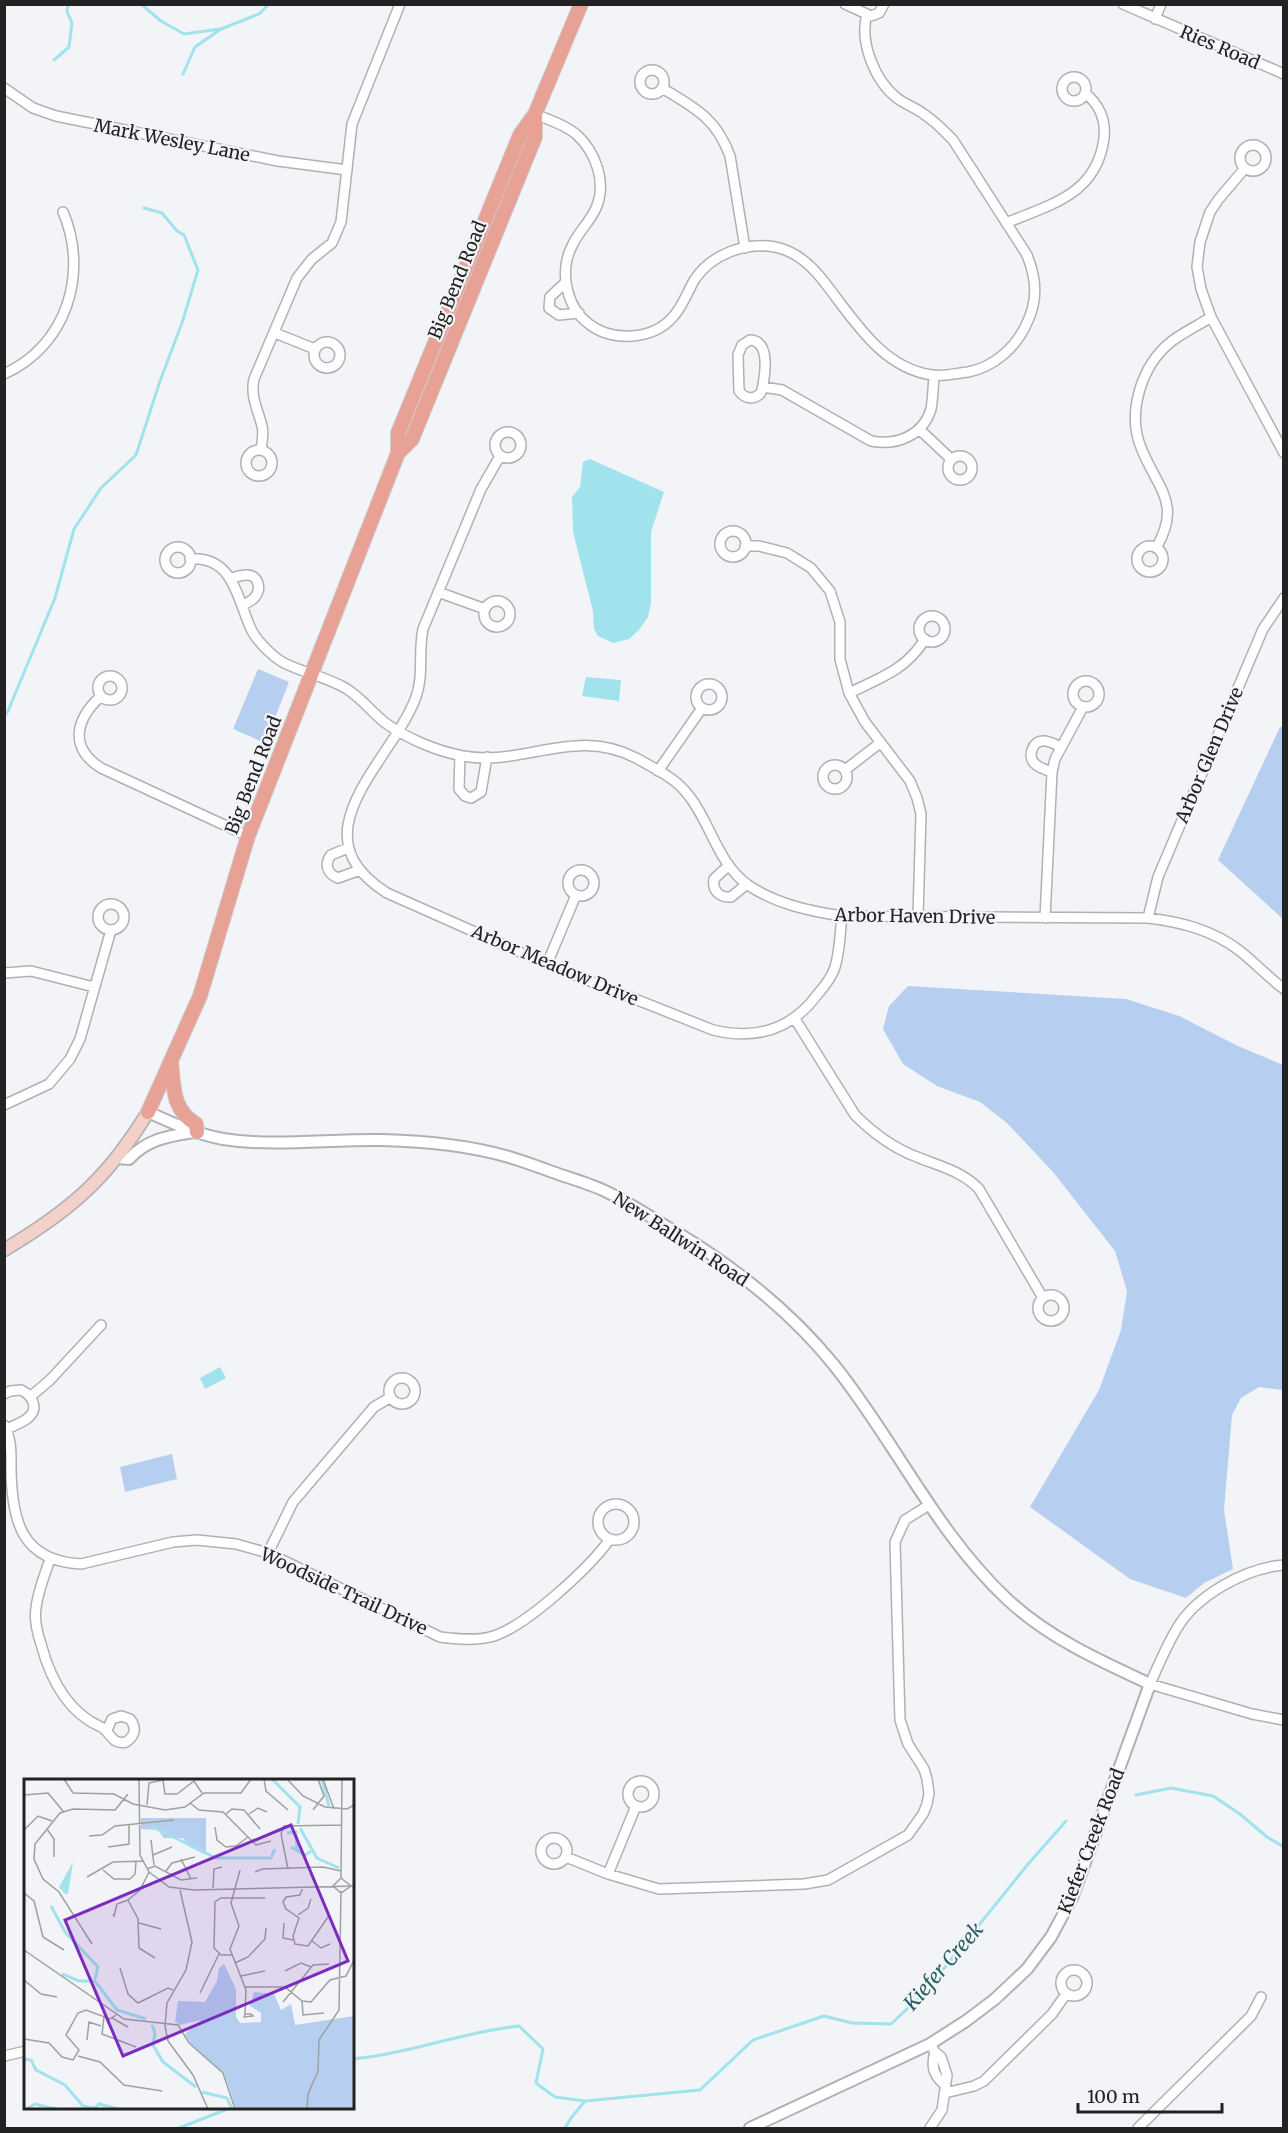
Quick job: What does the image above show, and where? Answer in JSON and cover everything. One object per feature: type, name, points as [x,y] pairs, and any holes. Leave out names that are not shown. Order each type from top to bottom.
[{"type":"main road","name":"Big Bend Road","points":[[148,1112],[200,996],[248,836],[398,453],[398,433],[520,135],[535,114],[581,4]]},
{"type":"main road","points":[[171,1061],[172,1091],[187,1119],[196,1124],[196,1132]]},
{"type":"main road","points":[[4,1250],[34,1233],[87,1192],[129,1144],[148,1112]]},
{"type":"street","points":[[261,450],[262,427],[252,387],[297,278],[312,258],[332,243],[338,233],[352,124],[400,4]]},
{"type":"street","points":[[845,4],[871,16],[879,13],[884,4]]},
{"type":"street","name":"Ries Road","points":[[1123,4],[1284,74]]},
{"type":"street","points":[[1155,19],[1161,4]]},
{"type":"street","points":[[535,114],[576,134],[592,153],[600,177],[601,190],[598,205],[572,245],[567,260],[566,282],[571,302],[592,326],[610,335],[646,334],[662,327],[673,318],[695,280],[716,258],[745,248],[777,247],[812,267],[880,350],[898,363],[934,376],[973,371],[991,364],[1017,341],[1033,306],[1036,286],[1034,272],[1028,255],[953,140],[924,114],[897,98],[885,84],[868,54],[865,20],[867,14]]},
{"type":"street","name":"Mark Wesley Lane","points":[[4,88],[33,108],[56,116],[278,161],[347,170]]},
{"type":"street","points":[[662,88],[697,108],[709,119],[726,144],[745,248]]},
{"type":"street","points":[[1006,223],[1059,201],[1083,185],[1092,174],[1101,154],[1103,119],[1092,98],[1085,93]]},
{"type":"street","points":[[1245,168],[1218,200],[1208,218],[1200,242],[1197,267],[1211,317],[1280,438],[1284,453]]},
{"type":"street","points":[[4,374],[42,347],[59,326],[67,308],[74,277],[74,253],[70,229],[63,212]]},
{"type":"street","points":[[566,282],[550,297],[549,308],[559,315],[579,313]]},
{"type":"street","points":[[1156,548],[1165,532],[1168,515],[1167,500],[1162,486],[1140,447],[1136,419],[1140,389],[1151,366],[1171,342],[1211,317]]},
{"type":"street","points":[[274,333],[315,349]]},
{"type":"street","points":[[750,340],[755,340],[762,345],[764,353],[763,387],[760,394],[753,399],[745,397],[739,391],[740,348],[750,340]]},
{"type":"street","points":[[763,387],[782,390],[871,441],[882,444],[908,438],[919,429],[930,411],[934,376]]},
{"type":"street","points":[[919,429],[951,459]]},
{"type":"street","points":[[360,870],[338,878],[330,873],[327,863],[331,855],[348,848],[348,822],[356,799],[417,696],[423,629],[481,489],[500,456]]},
{"type":"street","points":[[745,546],[759,546],[787,553],[811,568],[826,585],[836,606],[840,622],[840,663],[849,693],[879,743],[910,781],[917,798],[921,814],[918,916]]},
{"type":"street","points":[[190,559],[214,563],[231,578],[247,574],[258,581],[256,597],[242,605]]},
{"type":"street","name":"Arbor Haven Drive","points":[[231,578],[252,632],[282,662],[345,688],[398,731],[423,743],[460,755],[487,757],[531,753],[572,745],[598,746],[618,749],[658,771],[684,790],[697,808],[729,865],[747,884],[794,907],[842,916],[1148,918],[1176,922],[1200,929],[1221,939],[1238,950],[1284,989]]},
{"type":"street","points":[[438,592],[485,609]]},
{"type":"street","name":"Arbor Glen Drive","points":[[1148,918],[1158,877],[1263,628],[1284,598]]},
{"type":"street","points":[[849,693],[897,670],[916,653],[925,639]]},
{"type":"street","points":[[101,696],[83,715],[80,727],[79,739],[91,762],[248,836]]},
{"type":"street","points":[[1045,918],[1052,772],[1061,747],[1083,707]]},
{"type":"street","points":[[658,771],[702,708]]},
{"type":"street","points":[[1052,772],[1033,761],[1032,747],[1044,740],[1061,747]]},
{"type":"street","points":[[845,770],[879,743]]},
{"type":"street","points":[[460,755],[459,789],[465,796],[471,798],[481,792],[487,757]]},
{"type":"street","name":"Arbor Meadow Drive","points":[[348,848],[360,870],[376,886],[387,893],[547,964],[713,1030],[730,1034],[778,1028],[795,1019],[809,1006],[834,970],[839,950],[842,916]]},
{"type":"street","points":[[729,865],[714,879],[714,888],[717,893],[731,897],[747,884]]},
{"type":"street","points":[[547,964],[576,895]]},
{"type":"street","points":[[4,1105],[49,1084],[66,1066],[81,1039],[111,930]]},
{"type":"street","points":[[4,973],[31,971],[94,987]]},
{"type":"street","points":[[795,1019],[855,1115],[867,1127],[897,1148],[958,1172],[979,1189],[1043,1298]]},
{"type":"street","name":"New Ballwin Road","points":[[148,1112],[185,1129],[223,1139],[256,1142],[381,1140],[465,1147],[507,1157],[605,1191],[718,1259],[757,1289],[806,1333],[836,1367],[969,1560],[1010,1602],[1088,1656],[1150,1684],[1252,1714],[1284,1720]]},
{"type":"street","points":[[118,1158],[129,1159],[137,1150],[157,1140],[196,1132]]},
{"type":"street","points":[[30,1396],[50,1380],[100,1325]]},
{"type":"street","points":[[4,1394],[21,1390],[30,1396],[34,1404],[31,1415],[6,1427]]},
{"type":"street","points":[[268,1553],[293,1502],[374,1407],[391,1397]]},
{"type":"street","name":"Woodside Trail Drive","points":[[6,1427],[10,1439],[11,1483],[18,1527],[35,1550],[50,1558],[69,1564],[90,1563],[164,1544],[197,1540],[236,1544],[268,1553],[440,1637],[474,1639],[491,1637],[518,1625],[597,1557],[610,1539]]},
{"type":"street","name":"Woodside Trail Drive","points":[[622,1505],[628,1508],[634,1519],[632,1531],[622,1539],[610,1539],[598,1527],[599,1516],[606,1507],[622,1505]]},
{"type":"street","points":[[566,1857],[608,1874],[659,1889],[817,1883],[828,1880],[908,1835],[923,1814],[929,1792],[924,1769],[908,1744],[900,1720],[895,1542],[905,1520],[929,1505]]},
{"type":"street","points":[[50,1558],[36,1608],[35,1623],[46,1662],[56,1686],[77,1713],[107,1730]]},
{"type":"street","name":"Kiefer Creek Road","points":[[750,2128],[768,2118],[932,2048],[995,1999],[1027,1969],[1051,1937],[1072,1898],[1150,1684],[1176,1629],[1190,1612],[1211,1594],[1234,1579],[1273,1566],[1284,1565]]},
{"type":"street","points":[[608,1874],[636,1806]]},
{"type":"street","points":[[945,2088],[974,2086],[984,2081],[1052,2014],[1066,1994]]},
{"type":"street","points":[[1138,2128],[1251,2016],[1261,1997]]},
{"type":"street","points":[[930,2128],[942,2110],[947,2075],[941,2057],[932,2048]]},
{"type":"street","points":[[4,2056],[24,2051]]},
{"type":"shaded area","points":[[590,459],[664,492],[651,532],[651,603],[648,617],[629,639],[613,643],[598,636],[594,629],[593,611],[573,532],[572,497],[580,487],[583,462]]},
{"type":"shaded area","points":[[258,669],[289,682],[265,743],[233,729]]},
{"type":"shaded area","points":[[586,677],[621,680],[619,701],[582,696]]},
{"type":"shaded area","points":[[1280,727],[1284,727],[1283,919],[1218,860]]},
{"type":"shaded area","points":[[908,986],[1126,999],[1179,1016],[1238,1046],[1283,1065],[1283,1426],[1282,1390],[1259,1387],[1241,1398],[1232,1415],[1224,1510],[1233,1569],[1204,1583],[1186,1598],[1130,1579],[1030,1507],[1099,1390],[1121,1330],[1127,1291],[1115,1251],[1053,1172],[1007,1123],[980,1102],[937,1086],[903,1064],[883,1029],[889,1006]]},
{"type":"shaded area","points":[[220,1367],[226,1378],[205,1389],[200,1378]]},
{"type":"shaded area","points":[[172,1454],[177,1479],[125,1492],[120,1467]]},
{"type":"waterway","points":[[54,60],[69,47],[72,23],[67,12],[68,4]]},
{"type":"waterway","points":[[141,4],[161,21],[184,34],[220,29]]},
{"type":"waterway","points":[[183,74],[195,47],[221,29],[259,14],[269,4]]},
{"type":"waterway","points":[[4,717],[55,598],[74,529],[101,488],[136,455],[198,270],[184,235],[177,231],[162,213],[144,208]]},
{"type":"waterway","name":"Kiefer Creek","points":[[1136,1795],[1171,1788],[1213,1796],[1284,1847]]},
{"type":"waterway","name":"Kiefer Creek","points":[[565,2128],[585,2101],[700,2090],[753,2040],[824,2016],[852,2023],[891,2024],[924,1993],[1066,1821]]},
{"type":"waterway","points":[[354,2059],[394,2053],[477,2033],[519,2026],[543,2049],[536,2083],[555,2097],[585,2101]]},
{"type":"waterway","points":[[179,2128],[227,2109]]}]
